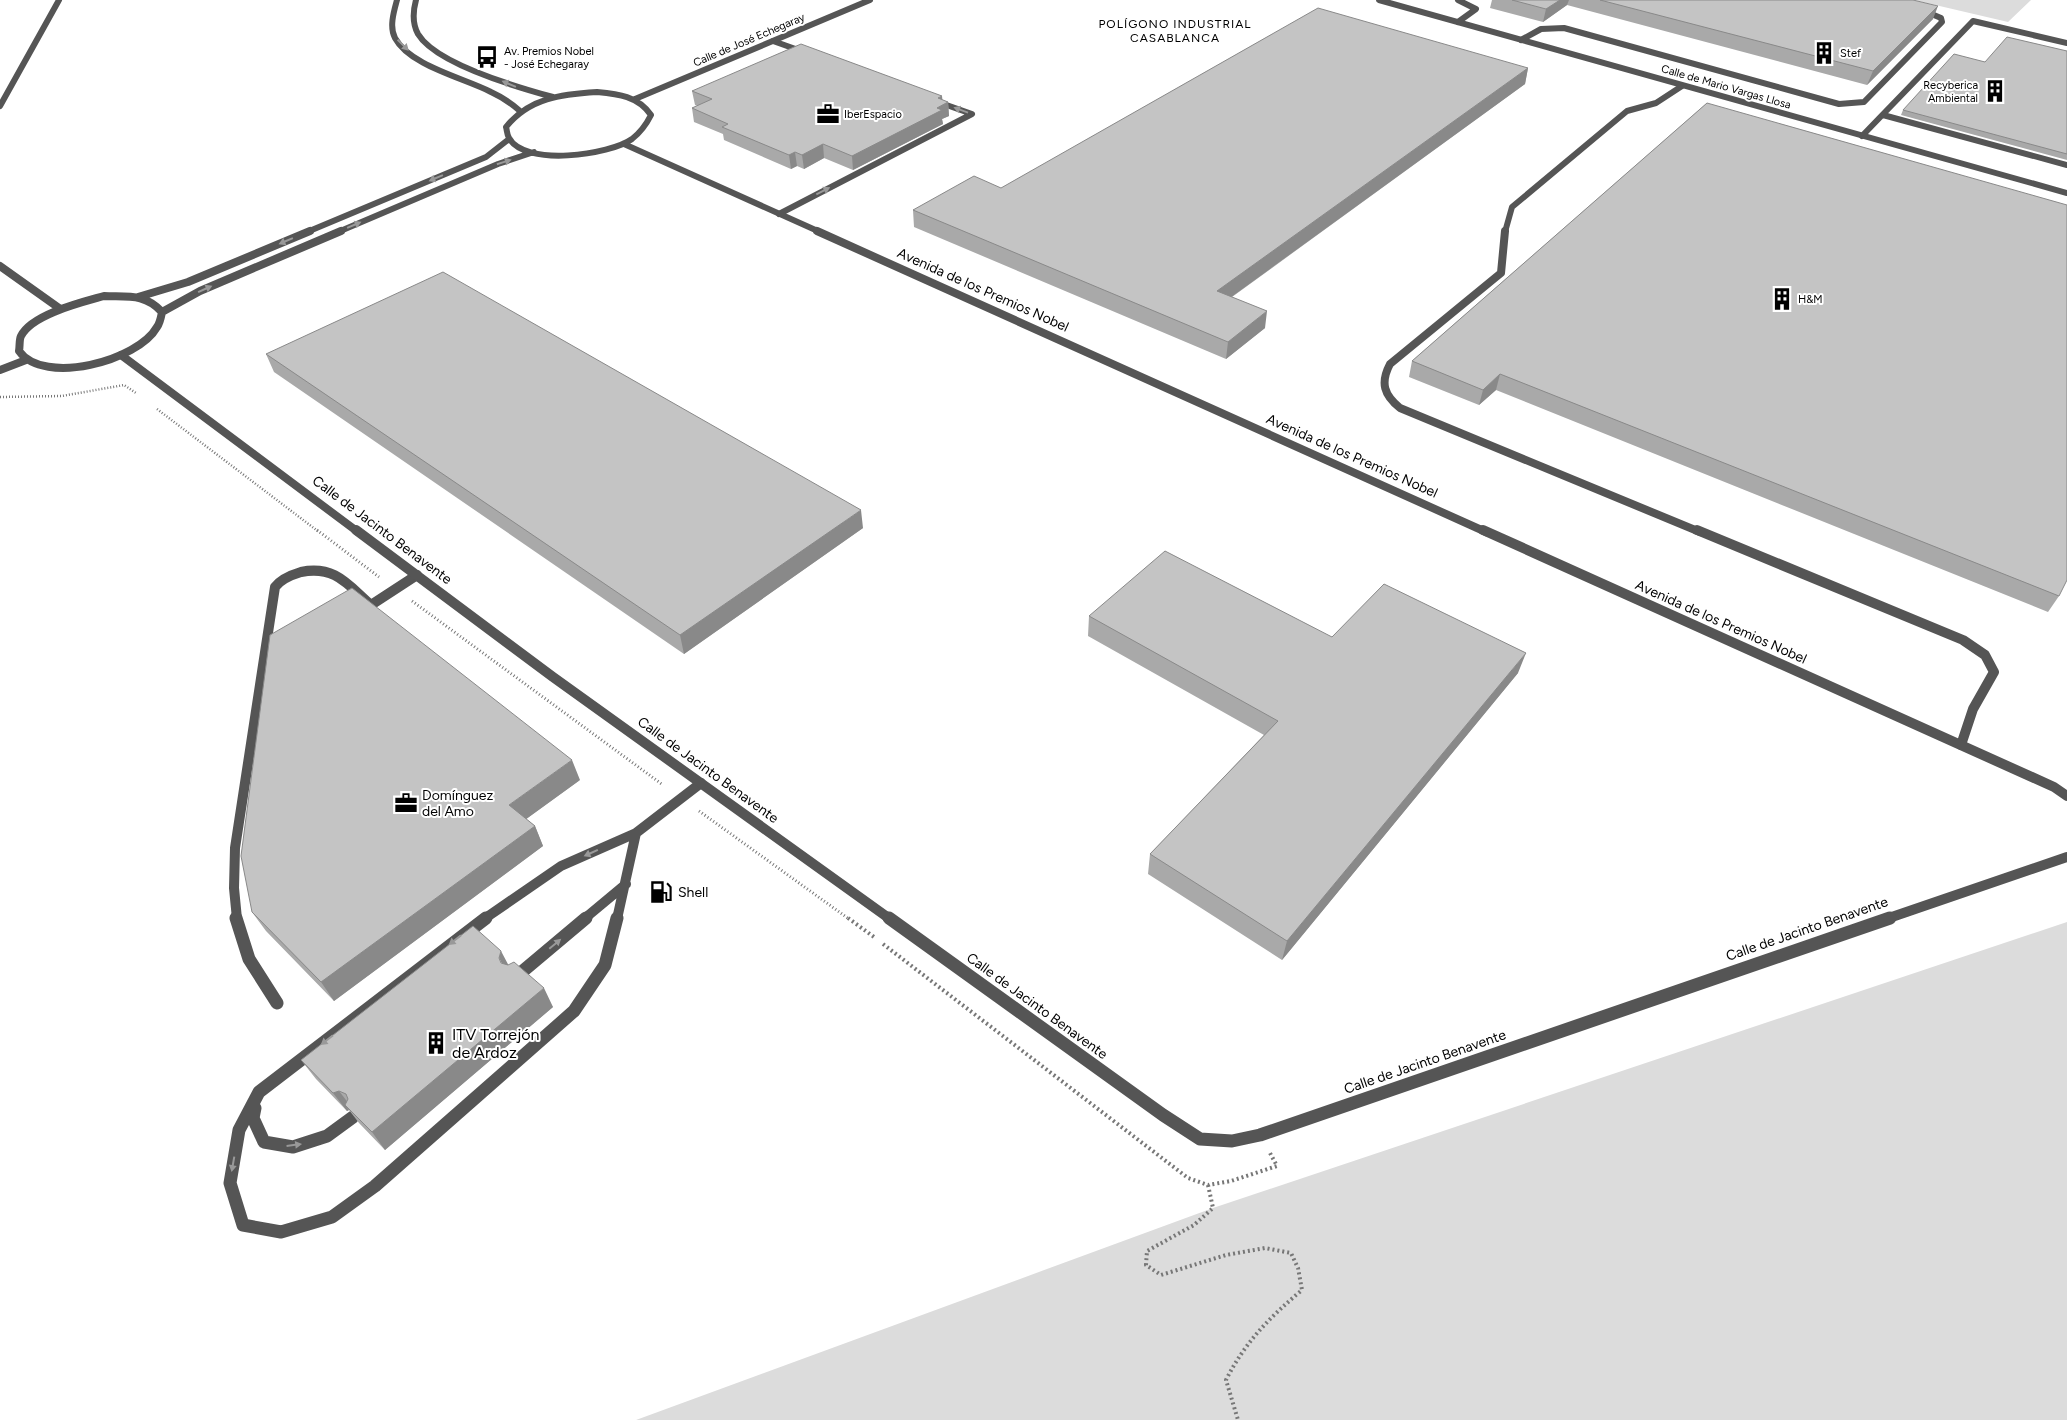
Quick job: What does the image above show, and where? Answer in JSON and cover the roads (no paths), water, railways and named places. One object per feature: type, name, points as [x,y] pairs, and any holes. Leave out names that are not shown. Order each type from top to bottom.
[{"type":"street","points":[[0,106],[59,0]]},
{"type":"street","points":[[397,0],[393,25],[396,38],[412,55],[506,99],[520,111]]},
{"type":"street","points":[[416,0],[413,23],[419,36],[433,49],[526,91],[554,97]]},
{"type":"street","name":"Calle de José Echegaray","points":[[635,99],[870,0]]},
{"type":"street","name":"Calle de Mario Vargas Llosa","points":[[1380,0],[2067,193]]},
{"type":"street","points":[[1458,0],[1476,8],[1473,13],[1458,22]]},
{"type":"street","points":[[1521,40],[1533,30],[1545,27],[1564,28],[1839,104],[1851,104],[1864,102],[1942,22],[1941,18],[1932,13],[1914,9]]},
{"type":"street","points":[[1862,136],[1973,21],[2067,44]]},
{"type":"street","points":[[773,41],[813,56]]},
{"type":"street","points":[[1682,86],[1656,103],[1627,111],[1512,207],[1505,217],[1505,262],[1501,273],[1390,364],[1383,375],[1384,389],[1390,400],[1400,408],[1963,640],[1985,655],[1994,672],[1973,710],[1961,745]]},
{"type":"street","points":[[597,92],[618,94],[635,99],[646,105],[651,115],[648,126],[640,134],[624,144],[583,154],[558,155],[534,152],[520,148],[509,139],[506,127],[520,111],[554,97],[597,92]]},
{"type":"street","points":[[779,214],[972,114],[935,101]]},
{"type":"street","points":[[1883,115],[2067,164]]},
{"type":"street","points":[[138,297],[188,282],[486,157],[509,139]]},
{"type":"street","name":"Avenida de los Premios Nobel","points":[[624,144],[2054,786],[2067,796]]},
{"type":"street","points":[[162,312],[200,291],[299,248],[498,164],[534,152]]},
{"type":"street","points":[[0,266],[59,308]]},
{"type":"street","points":[[104,296],[138,297],[153,302],[162,312],[162,322],[155,332],[140,344],[121,355],[90,364],[64,367],[43,366],[26,360],[19,350],[21,336],[34,322],[59,308],[104,296]]},
{"type":"street","name":"Calle de Jacinto Benavente","points":[[121,355],[553,677],[1163,1115],[1200,1139],[1232,1141],[1260,1135],[2067,857]]},
{"type":"street","points":[[0,370],[26,360]]},
{"type":"street","points":[[277,1003],[246,953],[235,908],[233,880],[235,848],[272,596],[276,584],[289,575],[302,571],[333,573],[371,605],[417,576]]},
{"type":"street","points":[[636,833],[626,884],[605,965],[574,1011],[376,1186],[332,1216],[281,1232],[243,1225],[230,1183],[239,1130],[259,1092],[490,915],[561,866],[636,833],[701,783]]},
{"type":"street","points":[[517,976],[626,884]]},
{"type":"street","points":[[259,1092],[252,1118],[264,1142],[293,1147],[327,1136],[354,1117]]},
{"type":"place","name":"Stef","points":[[1824,53]]},
{"type":"place","name":"Av. Premios Nobel - José Echegaray","points":[[487,57]]},
{"type":"place","name":"Recyberica Ambiental","points":[[1995,91]]},
{"type":"place","name":"IberEspacio","points":[[828,114]]},
{"type":"place","name":"H&M","points":[[1782,299]]},
{"type":"place","name":"Domínguez del Amo","points":[[406,803]]},
{"type":"place","name":"Shell","points":[[661,892]]},
{"type":"place","name":"ITV Torrejón de Ardoz","points":[[436,1043]]},
{"type":"district","name":"POLÍGONO INDUSTRIAL CASABLANCA","points":[[1175,31]]}]
